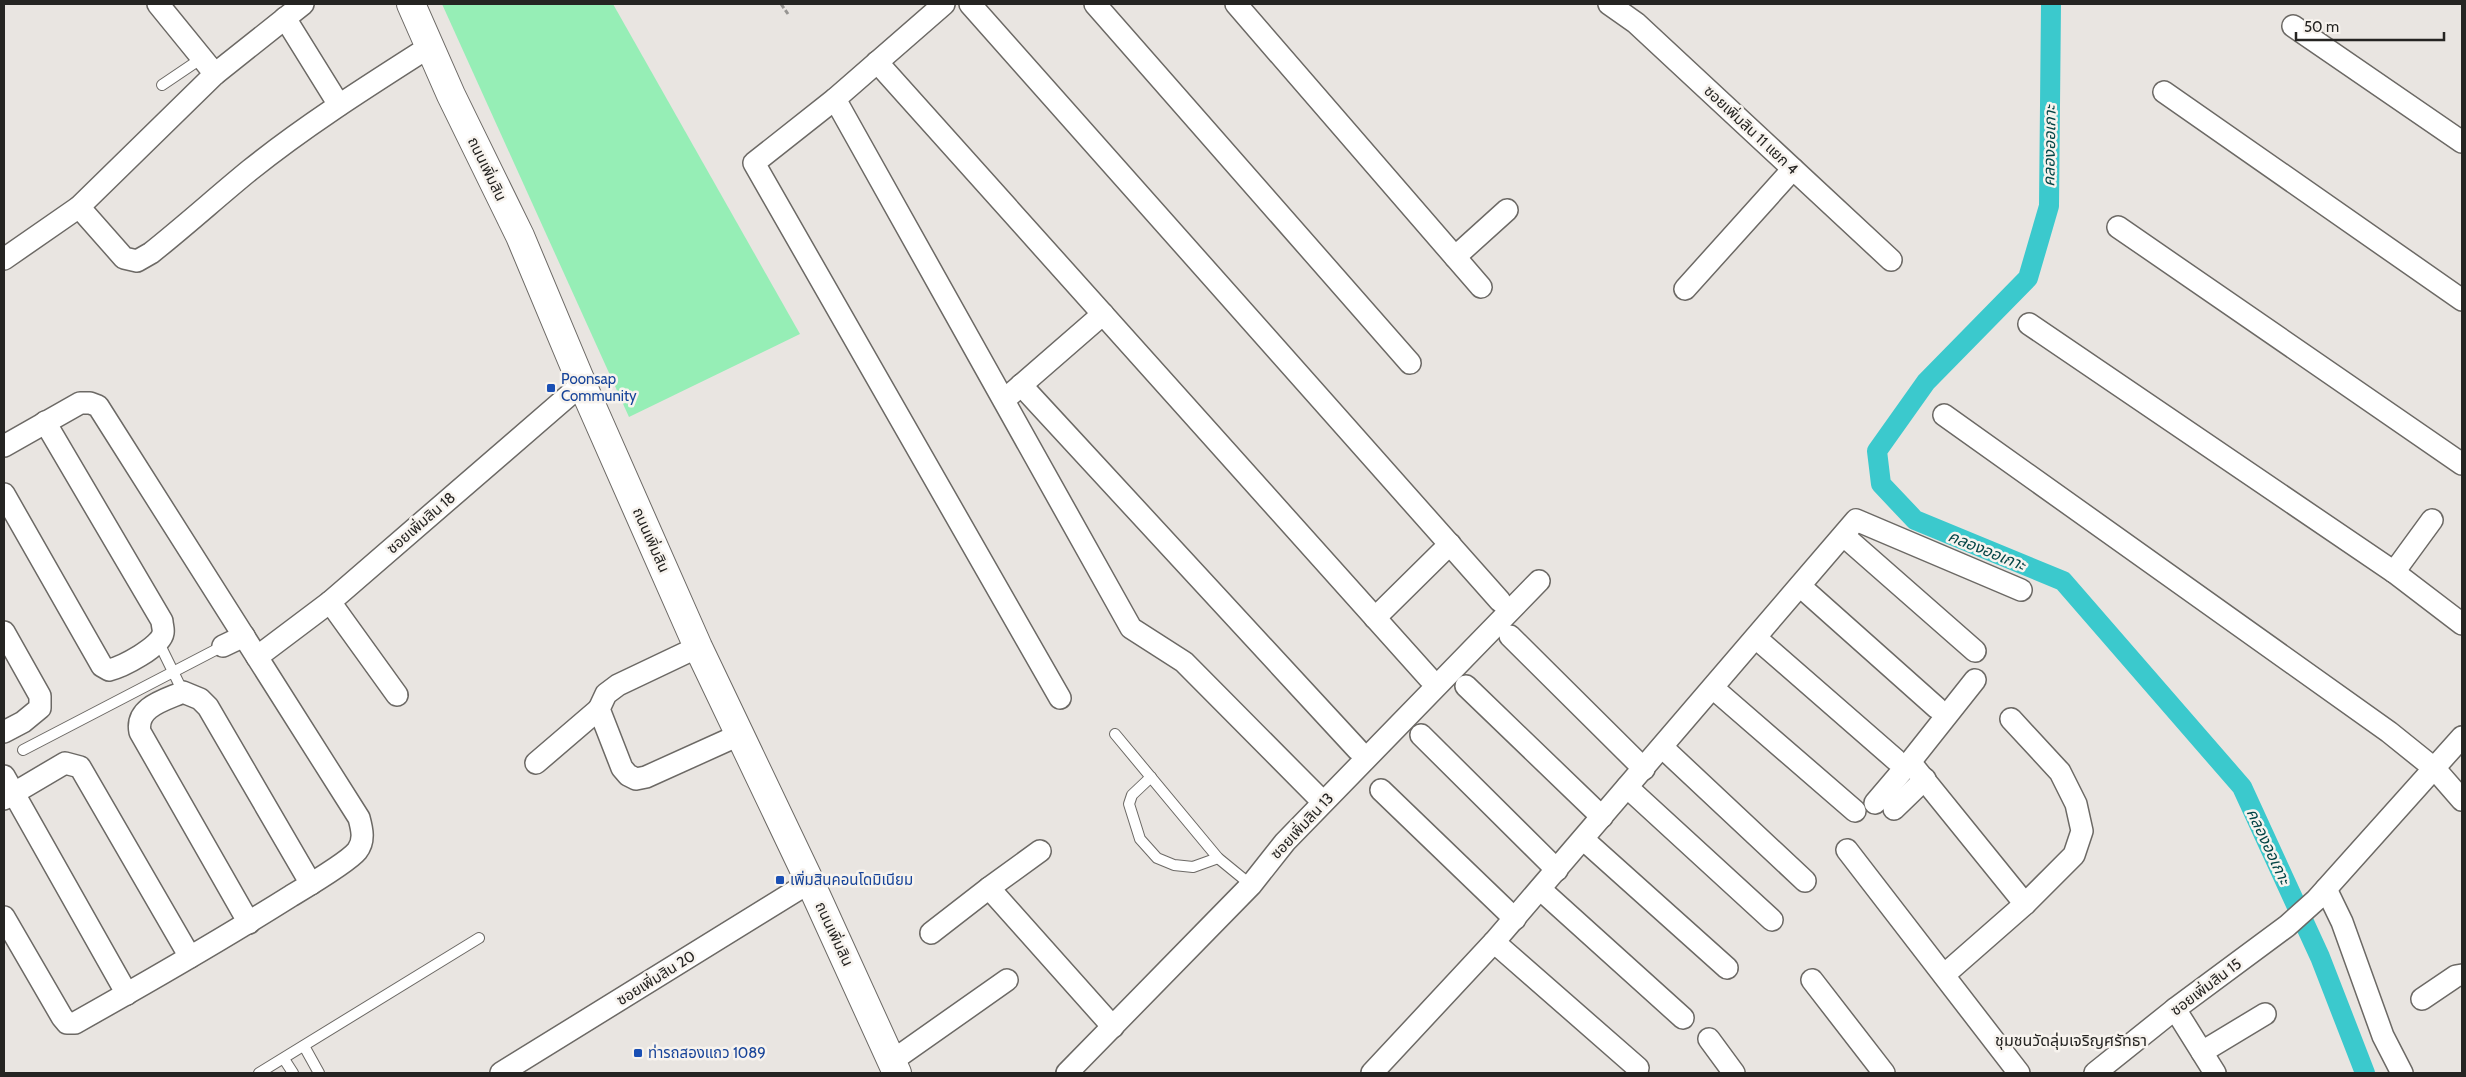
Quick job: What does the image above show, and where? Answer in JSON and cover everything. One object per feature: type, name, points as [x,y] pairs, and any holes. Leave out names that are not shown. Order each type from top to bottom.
[{"type":"street","points":[[158,4],[209,66]]},
{"type":"street","points":[[4,259],[79,207],[209,66],[284,18],[302,4]]},
{"type":"street","name":"ถนนเพิ่มสิน","points":[[411,4],[429,47],[520,236],[582,384],[698,648],[810,882],[895,1067]]},
{"type":"street","points":[[944,4],[835,99],[754,163],[1060,698]]},
{"type":"street","points":[[970,4],[1500,601]]},
{"type":"street","points":[[1095,4],[1410,363]]},
{"type":"street","points":[[1236,4],[1481,287]]},
{"type":"street","name":"ซอยเพิ่มสิน 11 แยก 4","points":[[1609,4],[1636,23],[1891,260]]},
{"type":"street","points":[[284,18],[339,105]]},
{"type":"street","points":[[2294,26],[2462,142]]},
{"type":"street","points":[[79,207],[124,258],[137,261],[151,253],[250,170],[339,105],[429,47]]},
{"type":"street","points":[[876,62],[1429,678]]},
{"type":"street","points":[[2164,92],[2462,300]]},
{"type":"street","points":[[835,99],[1131,628],[1184,662],[1316,795]]},
{"type":"street","points":[[1685,289],[1793,169]]},
{"type":"street","points":[[1455,257],[1507,210]]},
{"type":"street","points":[[2118,227],[2462,464]]},
{"type":"street","points":[[1004,400],[1103,314]]},
{"type":"street","points":[[2029,324],[2394,572],[2462,624]]},
{"type":"street","name":"ซอยเพิ่มสิน 18","points":[[258,657],[330,602],[582,384]]},
{"type":"street","points":[[1021,385],[1358,750]]},
{"type":"street","points":[[4,446],[80,403],[90,403],[98,406],[359,818],[362,829],[362,842],[356,852],[311,884],[75,1023],[67,1022],[4,917]]},
{"type":"street","points":[[1944,415],[2381,726],[2435,769],[2462,800]]},
{"type":"street","points":[[4,494],[102,666],[109,670],[118,668],[158,643],[163,634],[162,621],[45,422]]},
{"type":"street","points":[[1372,1073],[1515,919],[1856,520],[2021,590]]},
{"type":"street","points":[[2394,572],[2432,520]]},
{"type":"street","points":[[1844,536],[1975,651]]},
{"type":"street","points":[[1375,618],[1450,544]]},
{"type":"street","name":"ซอยเพิ่มสิน 13","points":[[1067,1073],[1251,885],[1285,842],[1538,581]]},
{"type":"street","points":[[1800,586],[1937,708]]},
{"type":"street","points":[[330,602],[398,695]]},
{"type":"street","points":[[4,632],[40,696],[40,708],[23,722],[4,732]]},
{"type":"street","points":[[223,646],[244,636]]},
{"type":"street","points":[[1510,636],[1644,769]]},
{"type":"street","points":[[1756,638],[1925,779],[2025,904]]},
{"type":"street","points":[[536,763],[600,709],[606,694],[618,685],[698,648]]},
{"type":"street","points":[[1925,779],[1885,806],[1903,761],[1975,680]]},
{"type":"street","points":[[1466,686],[1602,817]]},
{"type":"street","points":[[1713,688],[1855,811]]},
{"type":"street","points":[[249,922],[140,732],[141,716],[149,708],[183,692],[200,699],[208,707],[311,884]]},
{"type":"street","points":[[600,709],[622,768],[628,775],[636,779],[646,777],[738,735]]},
{"type":"street","points":[[1944,975],[2025,904],[2074,855],[2082,831],[2076,804],[2060,772],[2011,719]]},
{"type":"street","points":[[1421,735],[1557,870]]},
{"type":"street","name":"ซอยเพิ่มสิน 15","points":[[2095,1073],[2175,1009],[2287,926],[2321,894],[2462,737]]},
{"type":"street","points":[[1662,747],[1805,881]]},
{"type":"street","points":[[127,994],[7,790],[65,763],[80,767],[190,957]]},
{"type":"street","points":[[1627,787],[1772,920]]},
{"type":"street","points":[[1381,790],[1515,919]]},
{"type":"street","points":[[1583,839],[1727,968]]},
{"type":"street","points":[[1847,850],[2019,1073]]},
{"type":"street","points":[[931,933],[1040,851]]},
{"type":"street","name":"ซอยเพิ่มสิน 20","points":[[501,1073],[810,882]]},
{"type":"street","points":[[989,888],[1112,1027]]},
{"type":"street","points":[[1540,889],[1684,1018]]},
{"type":"street","points":[[2321,894],[2342,922],[2382,1036],[2402,1073]]},
{"type":"street","points":[[1494,942],[1638,1068]]},
{"type":"street","points":[[2422,999],[2456,976],[2462,975]]},
{"type":"street","points":[[895,1067],[1007,980]]},
{"type":"street","points":[[1812,980],[1884,1073]]},
{"type":"street","points":[[2175,1009],[2215,1073]]},
{"type":"street","points":[[2202,1052],[2265,1014]]},
{"type":"street","points":[[1709,1039],[1734,1073]]},
{"type":"lane","points":[[162,85],[209,66]]},
{"type":"lane","points":[[158,643],[183,692]]},
{"type":"lane","points":[[23,750],[223,646]]},
{"type":"lane","points":[[1115,734],[1218,858],[1251,885]]},
{"type":"lane","points":[[1151,777],[1132,795],[1129,804],[1131,816],[1140,839],[1157,858],[1174,866],[1193,867],[1218,858]]},
{"type":"lane","points":[[259,1073],[479,938]]},
{"type":"lane","points":[[304,1046],[319,1073]]},
{"type":"lane","points":[[284,1059],[292,1073]]},
{"type":"path","points":[[781,4],[788,14]]},
{"type":"green space","points":[[442,4],[613,4],[800,334],[629,417]]},
{"type":"waterway","name":"คลองออเกาะ","points":[[2051,4],[2049,206],[2028,278],[1926,382],[1877,451],[1881,484],[1915,520],[2063,581],[2242,787],[2320,957],[2365,1073]]},
{"type":"place","name":"Poonsap Community","points":[[551,388]]},
{"type":"place","name":"เพิ่มสินคอนโดมิเนียม","points":[[780,880]]},
{"type":"place","name":"ท่ารถสองแถว 1089","points":[[638,1053]]},
{"type":"district","name":"ชุมชนวัดลุ่มเจริญศรัทธา","points":[[2071,1040]]}]
